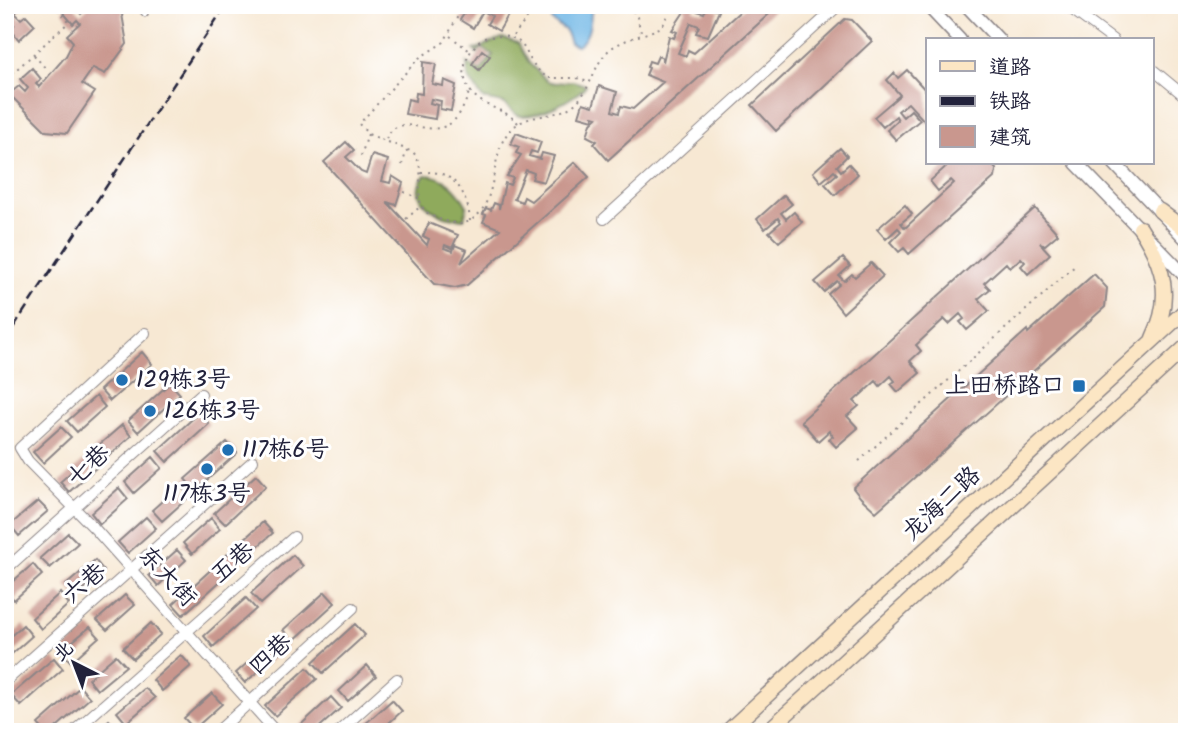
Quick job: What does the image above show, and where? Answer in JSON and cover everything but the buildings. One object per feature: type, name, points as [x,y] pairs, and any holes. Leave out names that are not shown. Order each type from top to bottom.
[{"type":"main road","points":[[1160,211],[1187,231]]},
{"type":"main road","points":[[1140,228],[1159,263],[1165,286],[1164,308],[1144,349],[1160,355],[1162,369],[1187,358]]},
{"type":"main road","name":"龙海二路","points":[[727,732],[1187,309]]},
{"type":"main road","name":"龙海二路","points":[[767,732],[1187,346]]},
{"type":"street","points":[[604,219],[839,5]]},
{"type":"street","points":[[927,5],[958,38]]},
{"type":"street","points":[[966,5],[997,38]]},
{"type":"street","points":[[1066,5],[1110,38]]},
{"type":"street","points":[[1154,71],[1187,98]]},
{"type":"street","points":[[1077,164],[1187,278]]},
{"type":"street","points":[[1115,164],[1187,240]]},
{"type":"street","name":"东大街","points":[[145,333],[20,448],[188,631],[276,732]]},
{"type":"street","name":"七巷","points":[[5,570],[201,394]]},
{"type":"street","name":"六巷","points":[[5,682],[253,461]]},
{"type":"street","name":"五巷","points":[[74,732],[294,537]]},
{"type":"street","name":"四巷","points":[[216,732],[353,608]]},
{"type":"street","points":[[338,732],[397,678]]},
{"type":"lane","points":[[137,5],[145,14]]},
{"type":"path","points":[[7,78],[69,22],[54,5]]},
{"type":"path","points":[[464,5],[449,36],[419,58],[359,124],[368,134],[408,149],[417,157],[420,173],[419,198],[422,205],[434,217],[461,224],[470,221],[489,197],[503,140],[519,124],[533,116],[555,113],[571,106],[591,83],[609,50],[642,36],[666,21],[670,5]]},
{"type":"path","points":[[512,37],[538,5]]},
{"type":"path","points":[[549,5],[555,8],[561,5]]},
{"type":"path","points":[[629,5],[637,17],[642,36]]},
{"type":"path","points":[[449,36],[470,51]]},
{"type":"path","points":[[519,124],[504,110],[477,99],[470,90],[464,71],[470,51],[484,38],[512,37],[524,44],[535,68],[548,78],[577,78],[591,83]]},
{"type":"path","points":[[33,54],[47,70]]},
{"type":"path","points":[[386,140],[394,126],[401,123],[440,129],[456,121],[462,115],[470,90]]},
{"type":"path","points":[[361,156],[368,134]]},
{"type":"path","points":[[402,166],[408,149]]},
{"type":"path","points":[[420,173],[434,170],[456,180],[469,205],[470,221]]},
{"type":"path","points":[[404,192],[419,198]]},
{"type":"path","points":[[406,219],[422,205]]},
{"type":"path","points":[[859,461],[1077,264]]},
{"type":"green space","points":[[502,38],[518,43],[529,63],[547,81],[573,81],[586,85],[574,96],[533,115],[517,115],[502,103],[483,99],[468,77],[467,63],[480,72],[493,55],[482,48],[477,53],[474,50]]},
{"type":"green space","points":[[425,175],[439,178],[455,189],[467,206],[464,219],[446,216],[422,201],[419,184]]},
{"type":"water","points":[[563,5],[592,5],[587,33],[577,46],[570,43],[565,30],[552,21],[552,16]]},
{"type":"railway","points":[[5,340],[226,5]]},
{"type":"place","name":"129栋3号","points":[[122,380]]},
{"type":"place","name":"上田桥路口","points":[[1079,386]]},
{"type":"place","name":"126栋3号","points":[[150,411]]},
{"type":"place","name":"117栋6号","points":[[228,450]]},
{"type":"place","name":"117栋3号","points":[[207,469]]}]
